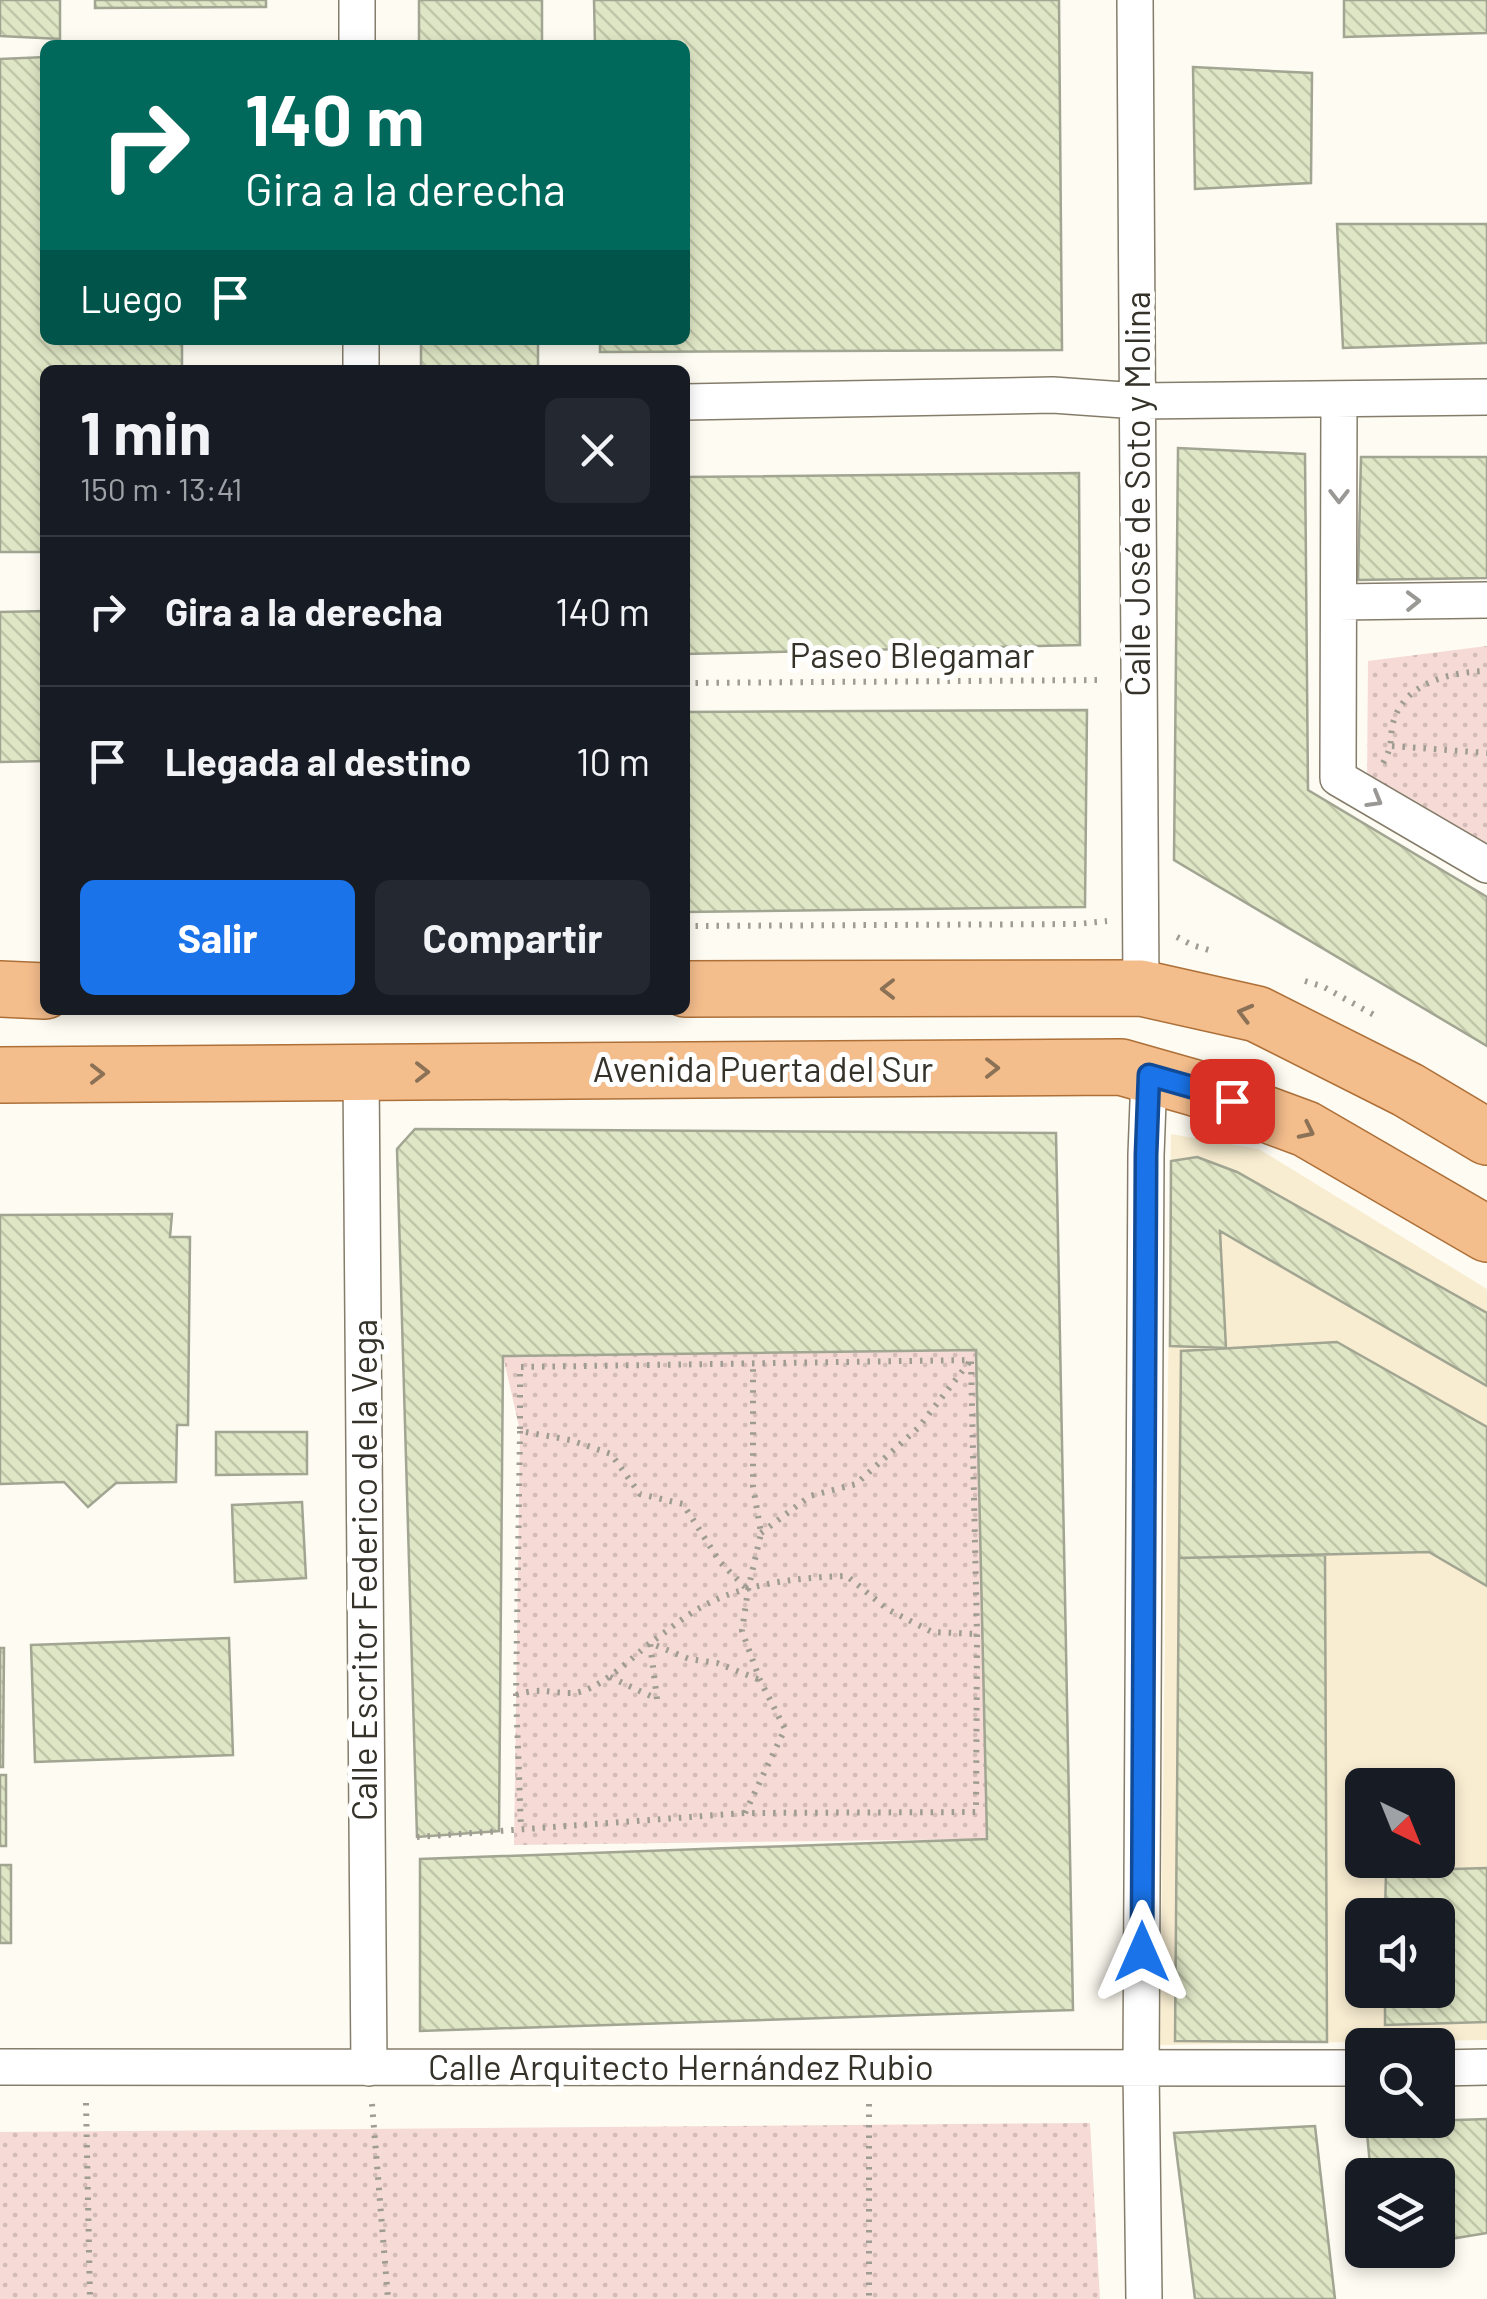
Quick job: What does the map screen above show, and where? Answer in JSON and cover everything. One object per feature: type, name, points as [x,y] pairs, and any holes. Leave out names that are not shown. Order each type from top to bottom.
[{"type":"main road","points":[[0,988],[40,990]]},
{"type":"main road","points":[[690,989],[1141,988],[1256,1014],[1408,1090],[1487,1138]]},
{"type":"main road","name":"Avenida Puerta del Sur","points":[[0,1075],[1121,1067],[1195,1088],[1306,1129],[1487,1234]]},
{"type":"street","points":[[357,0],[357,40]]},
{"type":"street","name":"Calle José de Soto y Molina","points":[[1135,0],[1141,988]]},
{"type":"street","points":[[690,402],[1052,395],[1138,400],[1487,397]]},
{"type":"street","points":[[1340,399],[1338,778],[1487,865]]},
{"type":"street","points":[[1339,602],[1487,600]]},
{"type":"street","name":"Calle Escritor Federico de la Vega","points":[[361,1072],[369,2068]]},
{"type":"street","points":[[1144,2299],[1141,2068],[1149,1075]]},
{"type":"street","name":"Calle Arquitecto Hernández Rubio","points":[[0,2066],[1345,2068]]},
{"type":"street","points":[[1455,2068],[1487,2067]]},
{"type":"path","points":[[1487,671],[1464,672],[1423,684],[1405,701],[1394,722],[1392,746],[1487,752]]},
{"type":"path","name":"Paseo Blegamar","points":[[690,683],[1139,680]]},
{"type":"path","points":[[521,1829],[516,1694],[520,1367],[971,1360]]},
{"type":"path","points":[[761,1534],[810,1496],[856,1484],[918,1428],[971,1360]]},
{"type":"path","points":[[417,1837],[745,1813],[976,1812],[971,1360]]},
{"type":"path","points":[[745,1813],[785,1729],[760,1680],[742,1631],[761,1534],[754,1486],[753,1362]]},
{"type":"path","points":[[520,1430],[570,1440],[611,1454],[640,1494],[683,1504],[720,1562],[748,1590]]},
{"type":"path","points":[[516,1694],[536,1689],[576,1694],[610,1677],[650,1643],[708,1603],[803,1577],[847,1576],[887,1609],[932,1632],[977,1634]]},
{"type":"path","points":[[610,1677],[657,1699],[650,1643]]},
{"type":"path","points":[[650,1643],[689,1659],[716,1662],[760,1680]]},
{"type":"path","points":[[85,2067],[90,2299]]},
{"type":"path","points":[[369,2068],[388,2299]]},
{"type":"path","points":[[868,2068],[869,2299]]},
{"type":"shaded area","points":[[1487,646],[1487,865],[1367,795],[1368,661]]},
{"type":"shaded area","points":[[1171,1134],[1259,1149],[1487,1289],[1487,2040],[1455,2040],[1455,2028],[1345,2028],[1345,2042],[1160,2045]]},
{"type":"shaded area","points":[[976,1350],[987,1839],[514,1845],[520,1431],[503,1356]]},
{"type":"shaded area","points":[[1090,2123],[1100,2299],[0,2299],[0,2132]]},
{"type":"building","points":[[0,0],[60,0],[60,39],[0,36]]},
{"type":"building","points":[[95,0],[266,0],[266,7],[95,8]]},
{"type":"building","points":[[419,0],[542,0],[542,40],[419,40]]},
{"type":"building","points":[[594,0],[1059,0],[1062,350],[600,352],[600,345],[690,345],[690,40],[595,40]]},
{"type":"building","points":[[1344,0],[1487,0],[1487,33],[1344,37]]},
{"type":"building","points":[[40,57],[40,345],[182,345],[182,365],[40,365],[40,552],[0,552],[0,59]]},
{"type":"building","points":[[1193,67],[1312,73],[1311,183],[1195,189]]},
{"type":"building","points":[[1337,224],[1487,224],[1487,343],[1343,348]]},
{"type":"building","points":[[421,345],[538,345],[538,365],[421,365]]},
{"type":"building","points":[[1178,448],[1305,454],[1308,790],[1487,897],[1487,1046],[1174,860]]},
{"type":"building","points":[[1361,457],[1487,457],[1487,578],[1358,580]]},
{"type":"building","points":[[1079,473],[1080,645],[690,654],[690,477]]},
{"type":"building","points":[[40,611],[40,761],[0,762],[0,612]]},
{"type":"building","points":[[1087,710],[1085,907],[690,912],[690,712]]},
{"type":"building","points":[[415,1129],[1056,1133],[1073,2010],[420,2031],[420,1859],[987,1839],[976,1350],[503,1356],[499,1831],[417,1837],[397,1149]]},
{"type":"building","points":[[1197,1157],[1237,1172],[1487,1313],[1487,1386],[1220,1231],[1226,1348],[1170,1346],[1171,1161]]},
{"type":"building","points":[[172,1214],[170,1237],[190,1237],[188,1425],[177,1425],[176,1482],[116,1483],[88,1507],[64,1482],[0,1484],[0,1215]]},
{"type":"building","points":[[1337,1342],[1487,1427],[1487,1586],[1429,1552],[1179,1558],[1181,1351]]},
{"type":"building","points":[[216,1432],[307,1432],[307,1474],[216,1475]]},
{"type":"building","points":[[302,1502],[306,1578],[235,1582],[232,1505]]},
{"type":"building","points":[[1325,1555],[1327,2042],[1175,2041],[1179,1558]]},
{"type":"building","points":[[229,1638],[233,1755],[35,1762],[31,1645]]},
{"type":"building","points":[[0,1648],[4,1648],[3,1767],[0,1767]]},
{"type":"building","points":[[0,1775],[6,1775],[6,1846],[0,1846]]},
{"type":"building","points":[[0,1865],[11,1865],[11,1943],[0,1943]]},
{"type":"building","points":[[1487,1868],[1487,2022],[1385,2025],[1385,2008],[1455,2008],[1455,1898],[1385,1898],[1386,1878],[1455,1878],[1455,1869]]},
{"type":"building","points":[[1487,2119],[1487,2233],[1455,2238],[1455,2158],[1369,2158],[1367,2138],[1455,2138],[1455,2120]]},
{"type":"building","points":[[1315,2126],[1335,2299],[1195,2299],[1174,2133]]},
{"type":"route","points":[[1142,1952],[1149,1075],[1232,1101]]}]
